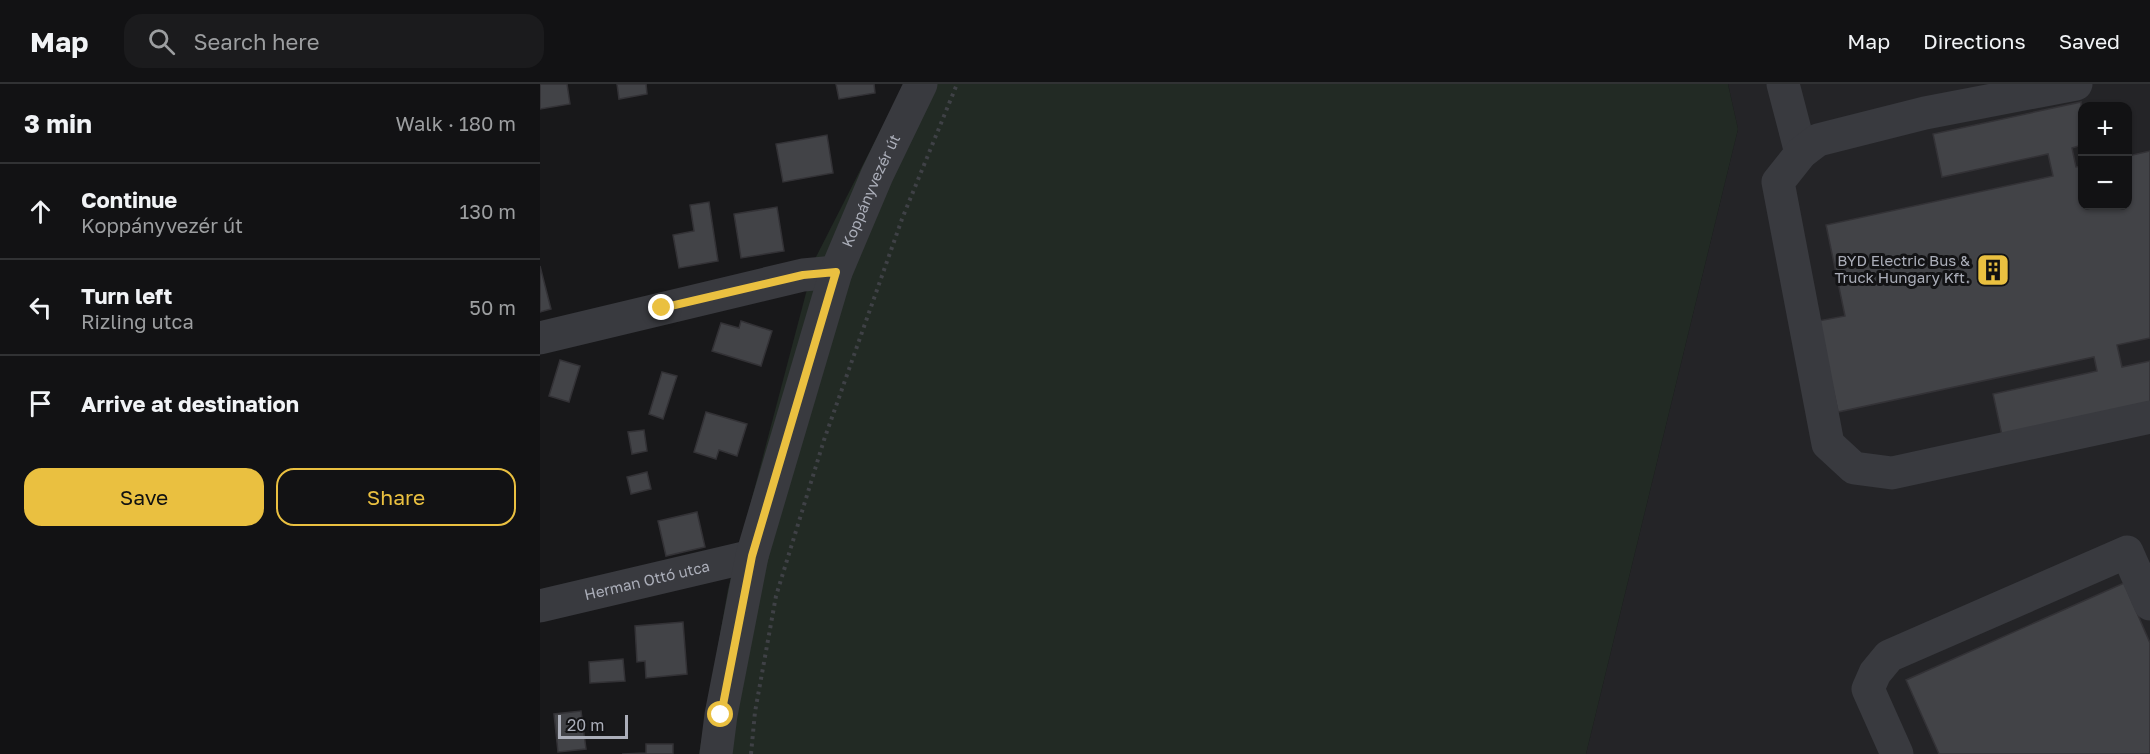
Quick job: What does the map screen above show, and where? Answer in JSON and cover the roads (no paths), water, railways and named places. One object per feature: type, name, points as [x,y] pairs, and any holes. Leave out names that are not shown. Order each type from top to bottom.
[{"type":"street","name":"Koppányvezér út","points":[[717,754],[721,715],[752,556],[836,272],[877,176],[921,84]]},
{"type":"street","points":[[1783,84],[1801,153]]},
{"type":"street","points":[[2076,84],[1915,116],[1818,140],[1801,153],[1778,182],[1828,444],[1854,468],[1892,473],[2150,417]]},
{"type":"street","points":[[540,339],[803,275],[836,272]]},
{"type":"street","points":[[1897,754],[1868,689],[1875,673],[1889,656],[2127,552],[2150,604]]},
{"type":"street","name":"Herman Ottó utca","points":[[540,606],[752,556]]},
{"type":"place","name":"BYD Electric Bus & Truck Hungary Kft.","points":[[1993,270]]}]
